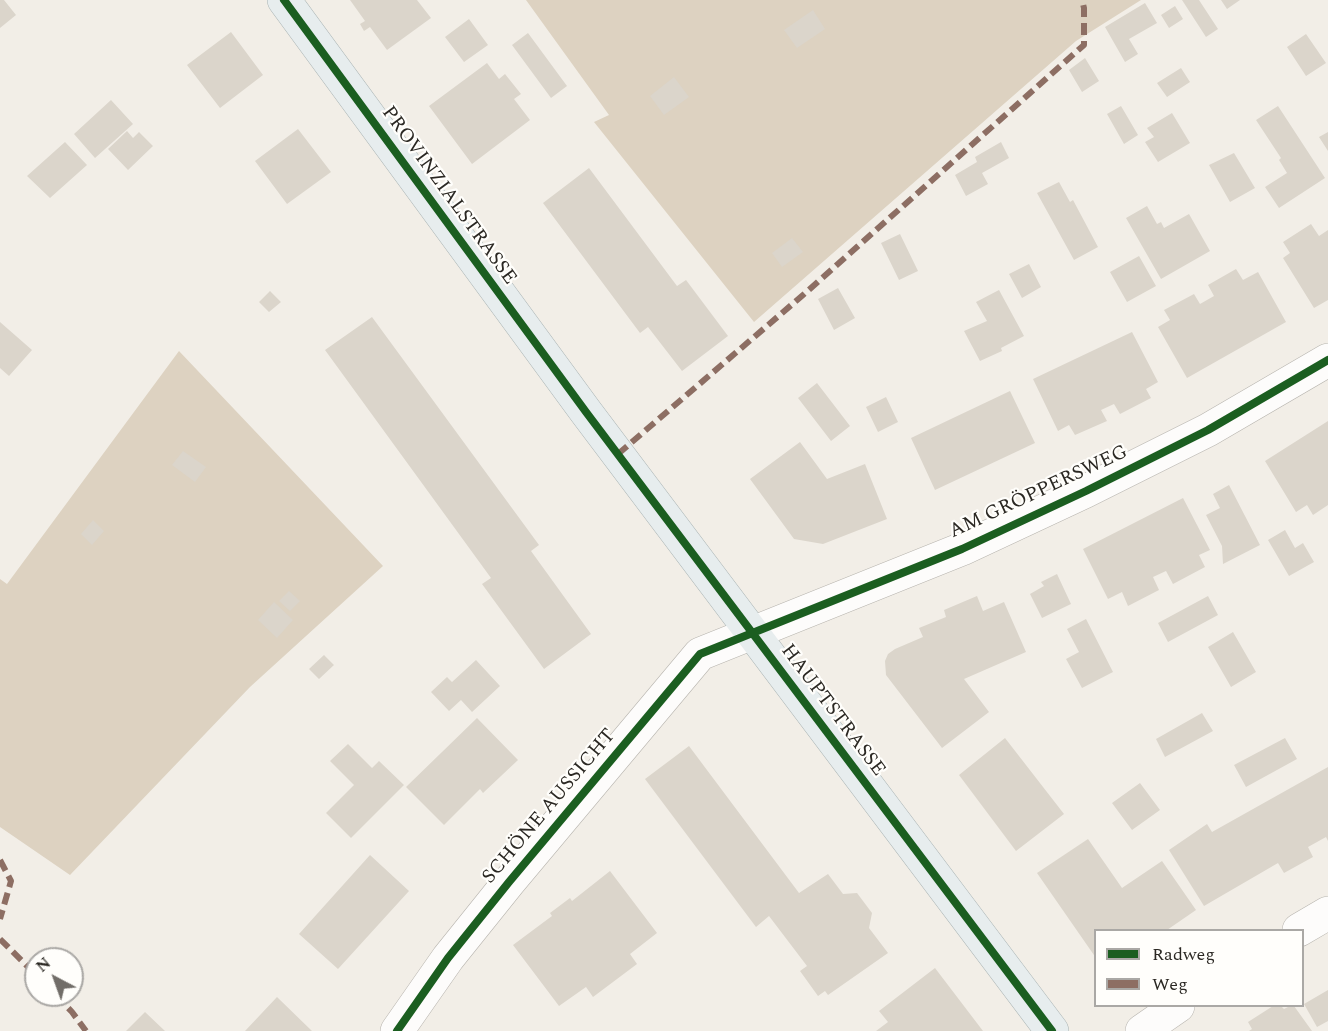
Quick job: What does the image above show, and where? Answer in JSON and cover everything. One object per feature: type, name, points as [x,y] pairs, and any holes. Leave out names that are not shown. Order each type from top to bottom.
[{"type":"main road","name":"PROVINZIALSTRASSE","points":[[284,0],[586,412]]},
{"type":"main road","name":"HAUPTSTRASSE","points":[[586,412],[1052,1031]]},
{"type":"street","name":"AM GRÖPPERSWEG","points":[[753,633],[962,549],[1076,496],[1208,430],[1328,360]]},
{"type":"street","name":"SCHÖNE AUSSICHT","points":[[397,1031],[448,958],[509,882],[700,654],[753,633]]},
{"type":"street","points":[[1301,929],[1328,914]]},
{"type":"street","points":[[1142,1031],[1175,1007]]},
{"type":"shaded area","points":[[526,0],[1141,0],[1076,41],[754,322],[594,122],[609,115]]},
{"type":"shaded area","points":[[179,351],[383,566],[250,687],[70,875],[0,827],[0,579],[7,584]]},
{"type":"building","points":[[0,0],[4,0],[16,15],[0,28]]},
{"type":"building","points":[[350,0],[417,0],[431,18],[387,50],[370,27],[364,31],[360,24],[365,21]]},
{"type":"building","points":[[1182,0],[1199,0],[1218,29],[1206,37]]},
{"type":"building","points":[[1221,0],[1240,0],[1227,9]]},
{"type":"building","points":[[1145,3],[1157,23],[1129,39],[1138,54],[1125,62],[1105,27]]},
{"type":"building","points":[[1175,6],[1183,19],[1169,28],[1161,15]]},
{"type":"building","points":[[813,10],[825,29],[797,48],[784,30]]},
{"type":"building","points":[[469,19],[488,45],[464,62],[445,37]]},
{"type":"building","points":[[231,32],[263,75],[220,108],[187,65]]},
{"type":"building","points":[[528,33],[567,86],[551,98],[512,45]]},
{"type":"building","points":[[1306,34],[1326,63],[1306,76],[1287,47]]},
{"type":"building","points":[[1085,58],[1099,81],[1082,92],[1069,70]]},
{"type":"building","points":[[487,63],[499,79],[505,74],[521,94],[514,99],[530,120],[472,164],[429,106]]},
{"type":"building","points":[[1181,68],[1190,82],[1167,97],[1157,83]]},
{"type":"building","points":[[674,77],[689,97],[664,115],[650,96]]},
{"type":"building","points":[[111,100],[133,124],[95,158],[74,134]]},
{"type":"building","points":[[1121,106],[1138,135],[1124,144],[1107,114]]},
{"type":"building","points":[[1278,106],[1325,178],[1279,208],[1265,187],[1287,173],[1279,160],[1281,158],[1256,120]]},
{"type":"building","points":[[1172,113],[1190,143],[1158,162],[1145,142],[1154,137],[1147,128]]},
{"type":"building","points":[[298,129],[331,172],[287,204],[255,161]]},
{"type":"building","points":[[127,131],[133,138],[139,132],[153,146],[128,170],[108,149]]},
{"type":"building","points":[[1328,132],[1328,151],[1319,137]]},
{"type":"building","points":[[65,142],[87,165],[50,198],[27,176]]},
{"type":"building","points":[[1001,142],[1009,158],[982,173],[988,184],[966,196],[955,175],[977,162],[975,157]]},
{"type":"building","points":[[1234,153],[1255,188],[1230,202],[1209,165]]},
{"type":"building","points":[[589,168],[677,286],[686,280],[728,336],[682,371],[648,327],[640,333],[543,203]]},
{"type":"building","points":[[1059,182],[1070,202],[1073,200],[1098,247],[1074,260],[1037,193]]},
{"type":"building","points":[[1147,206],[1157,224],[1161,222],[1164,228],[1189,214],[1210,251],[1161,279],[1126,218]]},
{"type":"building","points":[[1311,224],[1319,236],[1328,230],[1328,300],[1314,308],[1283,258],[1290,253],[1283,242]]},
{"type":"building","points":[[900,234],[918,271],[899,280],[881,243]]},
{"type":"building","points":[[792,238],[803,252],[782,267],[772,253]]},
{"type":"building","points":[[1139,256],[1156,286],[1127,302],[1110,272]]},
{"type":"building","points":[[1029,264],[1041,287],[1022,298],[1009,274]]},
{"type":"building","points":[[1236,269],[1243,280],[1258,272],[1286,322],[1187,378],[1158,327],[1170,320],[1164,310],[1194,294],[1200,304],[1214,296],[1208,285]]},
{"type":"building","points":[[838,288],[855,318],[834,330],[818,299]]},
{"type":"building","points":[[999,290],[1024,336],[1001,348],[1002,351],[980,361],[964,331],[987,321],[976,302]]},
{"type":"building","points":[[270,291],[281,302],[269,312],[259,302]]},
{"type":"building","points":[[372,317],[539,545],[531,551],[591,634],[544,669],[482,584],[491,578],[325,350]]},
{"type":"building","points":[[0,322],[32,350],[9,376],[0,368]]},
{"type":"building","points":[[1132,332],[1158,382],[1146,389],[1151,398],[1120,414],[1114,404],[1101,410],[1107,421],[1075,435],[1069,425],[1058,431],[1033,379]]},
{"type":"building","points":[[817,383],[850,426],[831,441],[798,398]]},
{"type":"building","points":[[1010,391],[1035,443],[935,490],[911,438]]},
{"type":"building","points":[[886,397],[898,422],[878,432],[866,407]]},
{"type":"building","points":[[1328,421],[1328,505],[1313,515],[1307,505],[1296,512],[1265,461]]},
{"type":"building","points":[[800,442],[827,479],[865,464],[887,519],[823,544],[794,539],[750,479]]},
{"type":"building","points":[[183,451],[206,467],[195,482],[172,465]]},
{"type":"building","points":[[1229,485],[1260,545],[1223,564],[1222,546],[1206,515],[1220,508],[1213,494]]},
{"type":"building","points":[[1183,498],[1210,550],[1199,555],[1205,567],[1173,584],[1166,571],[1153,577],[1159,590],[1128,606],[1122,592],[1108,599],[1083,549]]},
{"type":"building","points":[[93,520],[104,531],[92,545],[81,534]]},
{"type":"building","points":[[1285,530],[1295,548],[1303,543],[1314,562],[1289,576],[1268,540]]},
{"type":"building","points":[[1057,574],[1071,604],[1042,618],[1030,594],[1044,586],[1041,582]]},
{"type":"building","points":[[289,591],[300,601],[290,611],[279,601]]},
{"type":"building","points":[[977,596],[983,611],[1004,602],[1026,652],[964,679],[989,712],[942,748],[886,675],[885,661],[888,654],[895,649],[923,637],[919,628],[946,617],[944,610]]},
{"type":"building","points":[[1208,596],[1218,615],[1168,642],[1158,623]]},
{"type":"building","points":[[274,602],[293,620],[277,638],[258,620]]},
{"type":"building","points":[[1086,619],[1113,672],[1082,688],[1066,659],[1079,652],[1067,629]]},
{"type":"building","points":[[1233,632],[1256,672],[1231,687],[1208,647]]},
{"type":"building","points":[[324,655],[334,665],[319,679],[309,669]]},
{"type":"building","points":[[476,660],[500,686],[472,712],[461,700],[449,711],[431,692],[447,677],[452,682]]},
{"type":"building","points":[[1202,713],[1213,731],[1165,757],[1156,739]]},
{"type":"building","points":[[477,718],[518,760],[483,793],[480,789],[444,825],[406,787]]},
{"type":"building","points":[[1005,738],[1064,814],[1016,851],[959,775]]},
{"type":"building","points":[[1285,738],[1297,759],[1246,787],[1234,765]]},
{"type":"building","points":[[348,744],[372,768],[379,761],[404,785],[351,838],[326,813],[354,785],[330,761]]},
{"type":"building","points":[[689,746],[799,893],[828,874],[843,894],[857,893],[872,913],[869,928],[888,953],[828,995],[825,991],[818,996],[800,971],[807,966],[769,916],[756,927],[645,779]]},
{"type":"building","points":[[1328,767],[1328,841],[1326,837],[1308,847],[1313,857],[1284,873],[1278,863],[1204,906],[1169,850],[1207,824],[1212,832]]},
{"type":"building","points":[[1140,783],[1160,810],[1132,830],[1112,803]]},
{"type":"building","points":[[1088,839],[1122,888],[1162,861],[1196,910],[1168,929],[1094,929],[1094,955],[1037,873]]},
{"type":"building","points":[[370,855],[409,891],[338,969],[299,934]]},
{"type":"building","points":[[610,871],[657,933],[630,954],[637,964],[593,997],[586,987],[559,1006],[513,945],[552,916],[550,913],[570,898],[572,901]]},
{"type":"building","points":[[935,968],[983,1031],[876,1031],[888,1022],[879,1011]]},
{"type":"building","points":[[1328,990],[1328,1021],[1317,1027],[1304,1004]]},
{"type":"building","points":[[277,997],[312,1031],[245,1031]]},
{"type":"building","points":[[1271,1007],[1284,1009],[1295,1007],[1312,1031],[1249,1031],[1252,1029],[1248,1022]]},
{"type":"building","points":[[145,1012],[165,1031],[126,1031]]},
{"type":"marked path","points":[[618,454],[803,295],[1084,45],[1082,0]]},
{"type":"marked path","points":[[0,860],[11,881],[0,919]]},
{"type":"marked path","points":[[0,939],[24,963]]},
{"type":"marked path","points":[[67,1007],[86,1031]]},
{"type":"cycle path","points":[[284,0],[586,412],[1052,1031]]},
{"type":"cycle path","points":[[397,1031],[448,958],[509,882],[700,654],[962,549],[1086,491],[1208,430],[1328,360]]}]
